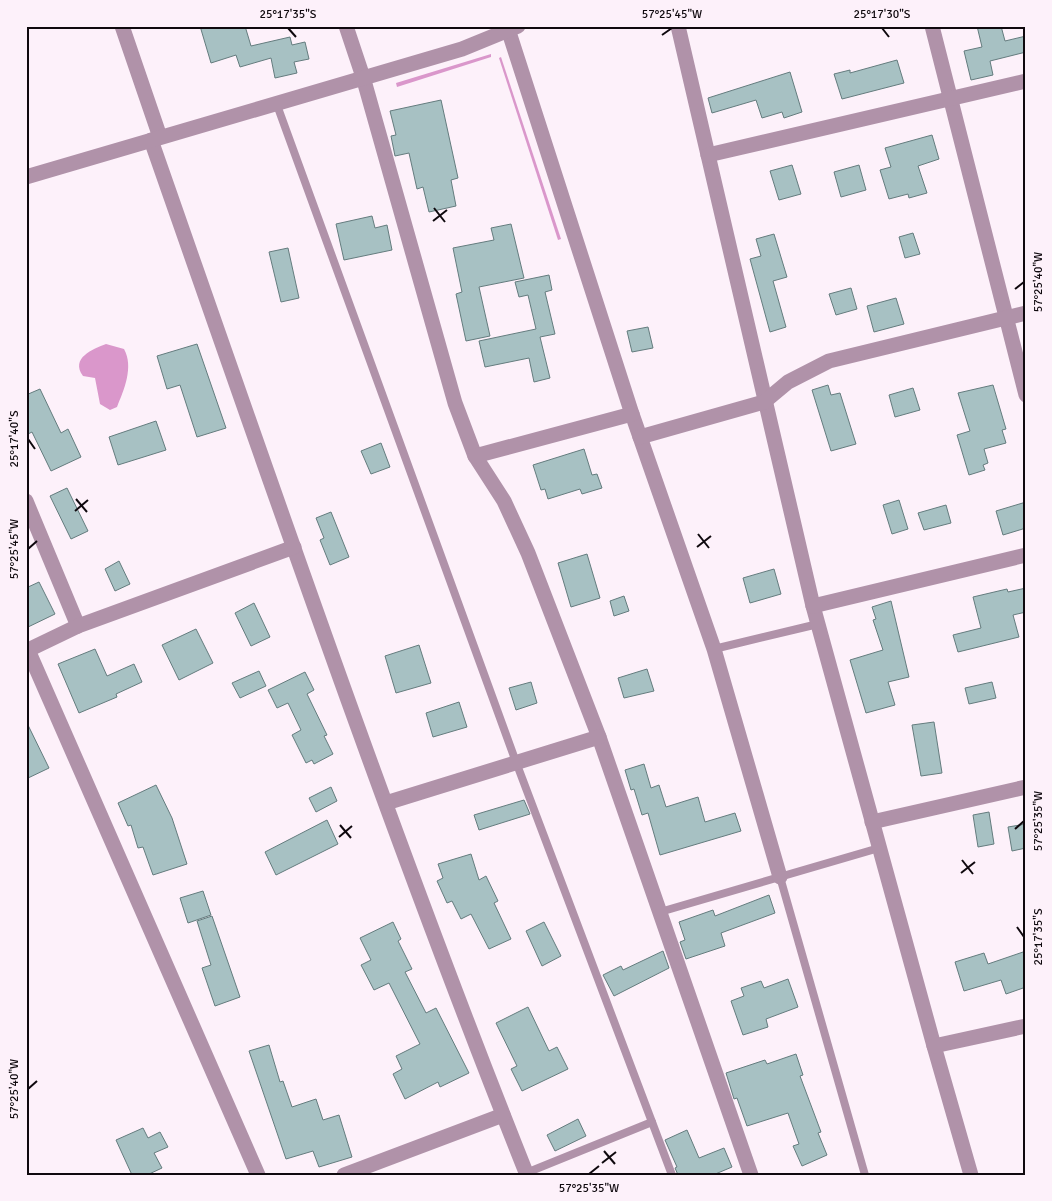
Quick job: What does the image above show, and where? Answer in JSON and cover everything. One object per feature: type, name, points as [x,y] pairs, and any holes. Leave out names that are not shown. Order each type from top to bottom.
[{"type":"street","points":[[122,26],[155,139],[294,547],[386,803],[526,1174]]},
{"type":"street","points":[[346,26],[363,77],[455,403],[475,456],[504,501],[528,553],[599,737],[751,1175]]},
{"type":"street","points":[[678,26],[813,606],[971,1175]]},
{"type":"street","points":[[932,26],[1026,395]]},
{"type":"street","points":[[26,177],[462,49],[511,28],[632,414],[714,649],[780,877]]},
{"type":"street","points":[[708,154],[1026,81]]},
{"type":"street","points":[[640,437],[764,402],[788,382],[828,361],[1026,313]]},
{"type":"street","points":[[475,456],[632,414]]},
{"type":"street","points":[[26,501],[78,626]]},
{"type":"street","points":[[258,1175],[27,650],[78,626],[294,547]]},
{"type":"street","points":[[813,606],[1026,555]]},
{"type":"street","points":[[386,803],[599,737]]},
{"type":"street","points":[[872,822],[1026,787]]},
{"type":"street","points":[[934,1046],[1026,1026]]},
{"type":"street","points":[[344,1175],[503,1115]]},
{"type":"lane","points":[[277,104],[516,762],[672,1175]]},
{"type":"lane","points":[[714,649],[818,624]]},
{"type":"lane","points":[[660,912],[879,848]]},
{"type":"lane","points":[[780,877],[864,1175]]},
{"type":"lane","points":[[526,1174],[652,1122]]},
{"type":"shaded area","points":[[491,54],[491,57],[397,87],[396,83]]},
{"type":"shaded area","points":[[501,57],[561,239],[558,240],[499,58]]},
{"type":"shaded area","points":[[106,344],[124,349],[128,363],[127,378],[120,400],[117,407],[110,410],[100,404],[95,378],[83,376],[79,364],[85,355]]},
{"type":"building","points":[[200,26],[245,26],[251,46],[290,37],[292,45],[305,42],[309,59],[294,62],[297,73],[275,78],[271,58],[240,67],[236,55],[211,63]]},
{"type":"building","points":[[977,26],[1001,26],[1005,41],[1026,36],[1026,52],[990,61],[993,75],[971,80],[964,51],[982,47]]},
{"type":"building","points":[[897,60],[904,83],[842,99],[834,74],[850,70],[850,73]]},
{"type":"building","points":[[790,72],[802,112],[784,118],[782,112],[762,118],[756,100],[712,113],[708,98]]},
{"type":"building","points":[[441,100],[458,178],[451,180],[456,206],[429,212],[423,187],[417,189],[409,153],[395,156],[391,136],[396,135],[390,111]]},
{"type":"building","points":[[932,135],[939,159],[918,166],[927,193],[909,198],[908,194],[889,199],[880,170],[891,167],[885,148]]},
{"type":"building","points":[[792,165],[801,194],[779,200],[770,171]]},
{"type":"building","points":[[859,165],[866,190],[841,197],[834,172]]},
{"type":"building","points":[[372,216],[375,228],[387,225],[392,250],[344,260],[336,224]]},
{"type":"building","points":[[511,224],[524,278],[479,287],[490,336],[466,341],[456,294],[462,292],[453,248],[494,240],[491,228]]},
{"type":"building","points":[[913,233],[920,254],[905,258],[899,237]]},
{"type":"building","points":[[774,234],[787,277],[773,281],[786,327],[770,332],[750,259],[761,256],[756,239]]},
{"type":"building","points":[[288,248],[299,298],[281,302],[269,252]]},
{"type":"building","points":[[549,275],[552,290],[545,292],[555,334],[540,337],[550,378],[534,382],[529,358],[485,367],[479,341],[536,329],[528,295],[519,297],[515,282]]},
{"type":"building","points":[[851,288],[857,309],[836,315],[829,294]]},
{"type":"building","points":[[896,298],[904,324],[874,332],[867,306]]},
{"type":"building","points":[[648,327],[653,348],[632,352],[627,331]]},
{"type":"building","points":[[197,344],[226,428],[197,437],[180,385],[167,389],[157,356]]},
{"type":"building","points":[[828,385],[831,395],[840,393],[856,444],[831,451],[812,390]]},
{"type":"building","points":[[993,385],[1006,429],[1002,430],[1006,443],[984,449],[988,463],[983,465],[985,470],[969,475],[957,435],[970,431],[958,393]]},
{"type":"building","points":[[913,388],[920,410],[895,417],[889,395]]},
{"type":"building","points":[[40,389],[61,433],[68,429],[81,457],[51,471],[32,432],[26,435],[26,395]]},
{"type":"building","points":[[156,421],[166,450],[118,465],[109,437]]},
{"type":"building","points":[[381,443],[390,467],[371,474],[361,451]]},
{"type":"building","points":[[584,449],[592,475],[597,474],[602,488],[582,494],[580,489],[548,499],[545,489],[541,490],[533,465]]},
{"type":"building","points":[[67,488],[88,531],[71,539],[50,496]]},
{"type":"building","points":[[899,500],[908,529],[892,534],[883,505]]},
{"type":"building","points":[[1026,502],[1026,528],[1003,535],[996,511]]},
{"type":"building","points":[[946,505],[951,523],[924,530],[918,513]]},
{"type":"building","points":[[331,512],[349,557],[330,565],[320,540],[324,538],[316,518]]},
{"type":"building","points":[[587,554],[600,598],[571,607],[558,563]]},
{"type":"building","points":[[119,561],[130,584],[115,591],[105,569]]},
{"type":"building","points":[[774,569],[781,594],[750,603],[743,578]]},
{"type":"building","points":[[39,582],[55,614],[26,628],[26,588]]},
{"type":"building","points":[[1026,588],[1026,612],[1013,615],[1019,637],[958,652],[953,635],[981,628],[973,597],[1007,589],[1008,592]]},
{"type":"building","points":[[624,596],[629,611],[614,616],[610,601]]},
{"type":"building","points":[[891,601],[909,677],[888,682],[895,705],[866,713],[850,660],[883,650],[873,620],[876,619],[872,607]]},
{"type":"building","points":[[254,603],[270,637],[251,646],[235,613]]},
{"type":"building","points":[[196,629],[213,663],[179,680],[162,645]]},
{"type":"building","points":[[419,645],[431,683],[396,693],[385,656]]},
{"type":"building","points":[[95,649],[107,676],[134,664],[142,682],[116,694],[117,697],[79,713],[58,664]]},
{"type":"building","points":[[647,669],[654,691],[624,698],[618,678]]},
{"type":"building","points":[[259,671],[266,686],[240,698],[232,683]]},
{"type":"building","points":[[305,672],[314,690],[307,694],[327,735],[324,736],[333,754],[314,764],[312,760],[306,763],[292,735],[301,730],[288,703],[277,708],[268,690]]},
{"type":"building","points":[[531,682],[537,703],[516,710],[509,688]]},
{"type":"building","points":[[992,682],[996,698],[969,704],[965,688]]},
{"type":"building","points":[[459,702],[467,727],[433,737],[426,713]]},
{"type":"building","points":[[26,721],[49,768],[26,779]]},
{"type":"building","points":[[934,722],[942,773],[921,776],[912,725]]},
{"type":"building","points":[[644,764],[651,788],[659,785],[666,807],[698,797],[705,822],[735,813],[741,831],[660,855],[648,813],[642,815],[634,789],[631,790],[625,770]]},
{"type":"building","points":[[156,785],[172,818],[187,864],[153,875],[143,847],[138,848],[131,825],[128,826],[118,803]]},
{"type":"building","points":[[331,787],[337,801],[316,812],[309,798]]},
{"type":"building","points":[[524,800],[530,814],[479,830],[474,815]]},
{"type":"building","points":[[989,812],[994,844],[978,847],[973,815]]},
{"type":"building","points":[[327,820],[338,844],[276,875],[265,852]]},
{"type":"building","points":[[1026,824],[1026,848],[1012,851],[1008,827]]},
{"type":"building","points":[[471,854],[479,880],[486,876],[498,901],[494,903],[511,939],[489,949],[471,914],[461,919],[452,901],[447,903],[437,881],[443,878],[438,864]]},
{"type":"building","points":[[203,891],[211,915],[188,923],[180,898]]},
{"type":"building","points":[[769,895],[775,913],[721,933],[725,946],[686,959],[680,942],[685,940],[679,922],[713,910],[715,916]]},
{"type":"building","points":[[212,916],[240,997],[215,1006],[202,968],[211,965],[197,921]]},
{"type":"building","points":[[393,922],[401,939],[398,941],[412,969],[405,972],[426,1013],[436,1008],[469,1073],[440,1087],[438,1082],[405,1099],[393,1074],[402,1069],[396,1056],[420,1044],[389,983],[374,990],[361,965],[371,960],[360,938]]},
{"type":"building","points":[[544,922],[561,956],[542,966],[526,931]]},
{"type":"building","points":[[663,951],[669,968],[614,996],[603,975],[621,966],[623,970]]},
{"type":"building","points":[[1026,951],[1026,987],[1006,994],[1001,980],[964,991],[955,962],[984,953],[988,964]]},
{"type":"building","points":[[788,979],[798,1007],[766,1019],[768,1027],[743,1035],[731,1001],[744,996],[741,988],[761,981],[764,988]]},
{"type":"building","points":[[528,1007],[549,1051],[557,1047],[568,1069],[522,1091],[511,1069],[517,1066],[496,1023]]},
{"type":"building","points":[[269,1045],[280,1082],[283,1081],[292,1107],[316,1099],[323,1120],[339,1115],[352,1157],[319,1167],[313,1151],[286,1159],[249,1051]]},
{"type":"building","points":[[796,1054],[803,1075],[800,1076],[821,1132],[818,1133],[827,1155],[802,1166],[793,1146],[799,1144],[788,1113],[747,1126],[737,1098],[734,1099],[726,1073],[765,1060],[767,1064]]},
{"type":"building","points":[[578,1119],[586,1136],[555,1151],[547,1135]]},
{"type":"building","points":[[143,1128],[148,1138],[160,1132],[168,1147],[154,1153],[162,1168],[147,1175],[132,1175],[116,1140]]},
{"type":"building","points":[[687,1130],[699,1158],[724,1148],[732,1167],[713,1175],[678,1175],[675,1168],[677,1167],[665,1140]]}]
